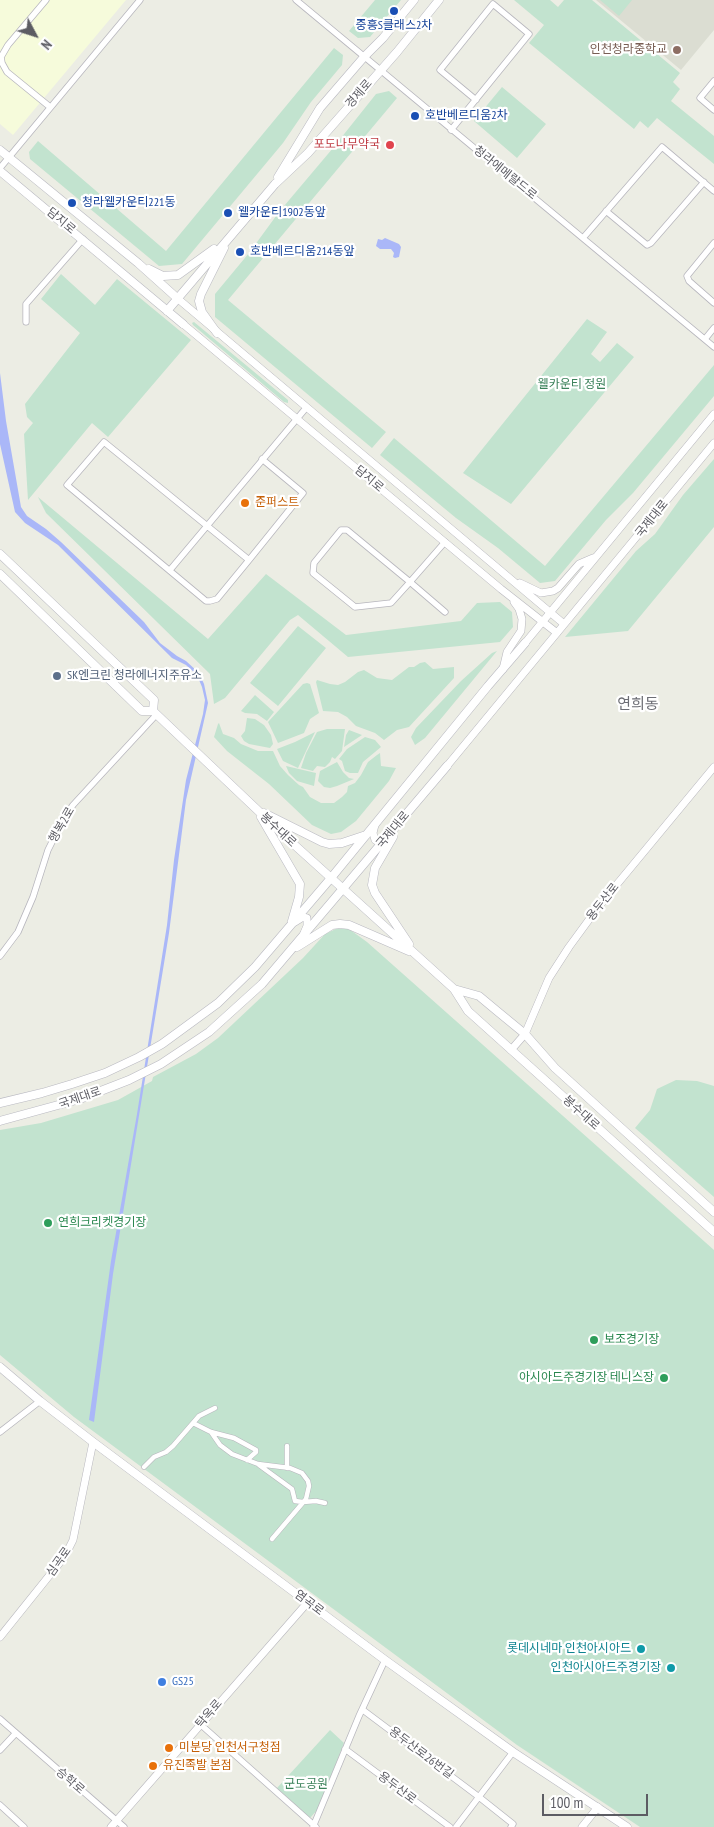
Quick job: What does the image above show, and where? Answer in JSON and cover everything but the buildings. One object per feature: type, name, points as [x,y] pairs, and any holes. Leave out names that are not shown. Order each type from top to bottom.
[{"type":"main road","name":"경제로","points":[[275,184],[320,108],[383,38],[414,0]]},
{"type":"main road","name":"경제로","points":[[168,311],[275,184],[308,153],[439,0]]},
{"type":"main road","points":[[0,150],[138,262],[178,298]]},
{"type":"main road","name":"담지로","points":[[0,169],[183,324]]},
{"type":"main road","points":[[138,262],[160,275],[167,277],[178,275],[197,263],[229,237]]},
{"type":"main road","points":[[217,333],[202,312],[199,301],[229,237]]},
{"type":"main road","points":[[0,554],[154,700],[155,713],[142,710],[0,574]]},
{"type":"main road","name":"국제대로","points":[[0,1103],[72,1084],[124,1064],[169,1039],[204,1014],[243,979],[331,878],[525,643]]},
{"type":"main road","name":"봉수대로","points":[[155,713],[256,809],[454,989],[468,1011],[714,1232]]},
{"type":"main road","name":"국제대로","points":[[0,1121],[50,1108],[146,1073],[209,1032],[262,984],[447,766]]},
{"type":"main road","points":[[256,809],[322,842],[336,845],[368,834]]},
{"type":"main road","points":[[256,809],[300,884],[299,897],[291,924]]},
{"type":"main road","points":[[402,820],[375,868],[372,885],[416,954]]},
{"type":"main road","points":[[289,952],[332,925],[340,924],[349,925],[416,954]]},
{"type":"main road","name":"봉수대로","points":[[454,989],[480,996],[525,1034],[555,1068],[714,1212]]},
{"type":"main road","name":"염곡로","points":[[0,1366],[40,1401],[93,1442],[385,1660],[513,1752],[627,1827]]},
{"type":"street","points":[[46,0],[8,45],[2,57],[2,63],[8,72],[50,108]]},
{"type":"street","points":[[0,169],[140,0]]},
{"type":"street","name":"청라에메랄드로","points":[[296,0],[714,347]]},
{"type":"street","points":[[451,130],[476,100],[529,34],[493,4],[440,70],[476,100]]},
{"type":"street","points":[[714,81],[700,98],[714,110]]},
{"type":"street","points":[[583,238],[662,147],[714,191]]},
{"type":"street","points":[[606,211],[647,245],[651,243],[704,182]]},
{"type":"street","points":[[26,322],[26,304],[83,239]]},
{"type":"street","points":[[714,243],[687,276],[689,281],[714,303]]},
{"type":"street","points":[[178,298],[217,333],[564,624]]},
{"type":"street","name":"담지로","points":[[183,324],[501,590],[557,633]]},
{"type":"street","points":[[705,339],[714,328]]},
{"type":"street","points":[[170,570],[306,408]]},
{"type":"street","name":"국제대로","points":[[525,643],[714,414]]},
{"type":"street","points":[[249,560],[104,442],[67,485],[206,601],[210,601],[217,599],[304,493],[262,459]]},
{"type":"street","name":"국제대로","points":[[447,766],[714,443]]},
{"type":"street","points":[[445,542],[410,582],[392,603],[355,607],[313,573],[314,563],[341,530],[347,530],[410,582],[445,612]]},
{"type":"street","points":[[512,579],[541,593],[546,593],[558,588],[579,564],[596,557]]},
{"type":"street","points":[[501,590],[521,596],[522,593],[512,579]]},
{"type":"street","points":[[501,590],[513,600],[519,609],[522,625],[518,638],[507,652],[503,669]]},
{"type":"street","name":"행복2로","points":[[0,956],[18,932],[48,850],[63,820],[73,806],[155,713]]},
{"type":"street","name":"용두산로","points":[[511,1050],[525,1034],[549,978],[569,947],[599,906],[714,767]]},
{"type":"street","points":[[375,825],[373,833],[375,840],[381,841],[387,838]]},
{"type":"street","points":[[291,924],[303,917],[307,918],[307,926],[301,937]]},
{"type":"street","points":[[0,1432],[40,1401]]},
{"type":"street","points":[[144,1467],[154,1457],[166,1452],[173,1446],[199,1416],[215,1408]]},
{"type":"street","points":[[193,1423],[211,1432],[234,1438],[256,1450],[247,1460]]},
{"type":"street","points":[[211,1432],[227,1451],[258,1464],[287,1468],[302,1473],[308,1481],[308,1495],[272,1539]]},
{"type":"street","name":"심곡로","points":[[0,1637],[65,1556],[73,1540],[93,1442]]},
{"type":"street","points":[[287,1446],[287,1468]]},
{"type":"street","points":[[258,1464],[292,1489],[294,1501],[325,1503]]},
{"type":"street","name":"탁옥로","points":[[110,1827],[308,1602]]},
{"type":"street","points":[[200,1724],[314,1826],[345,1749],[385,1660]]},
{"type":"street","name":"용두산로26번길","points":[[363,1710],[479,1797],[512,1825]]},
{"type":"street","name":"승학로","points":[[0,1719],[124,1827]]},
{"type":"street","points":[[0,1750],[16,1733]]},
{"type":"street","name":"용두산로","points":[[345,1749],[450,1827]]},
{"type":"street","points":[[456,1827],[513,1752]]},
{"type":"street","points":[[0,1805],[24,1827]]},
{"type":"street","points":[[582,1827],[598,1807]]},
{"type":"shaded area","points":[[0,0],[126,0],[13,135],[0,124]]},
{"type":"shaded area","name":"인천청라중학교","points":[[596,0],[714,0],[714,30],[681,70]]},
{"type":"green space","points":[[375,0],[401,0],[370,37],[358,38],[349,31]]},
{"type":"green space","points":[[514,0],[550,0],[558,7],[564,0],[592,0],[680,73],[673,82],[680,89],[671,101],[714,136],[714,164],[657,118],[648,128],[640,121],[634,129],[529,43],[544,25]]},
{"type":"green space","points":[[600,0],[632,0],[619,16]]},
{"type":"green space","points":[[334,48],[343,55],[342,65],[311,102],[283,143],[182,264],[159,266],[30,159],[29,152],[38,141],[166,251]]},
{"type":"green space","points":[[502,87],[546,124],[517,158],[474,121]]},
{"type":"green space","points":[[389,91],[397,98],[228,300],[386,432],[372,448],[215,317],[215,294],[249,253],[279,212],[376,94]]},
{"type":"green space","points":[[61,274],[95,305],[117,279],[191,340],[108,437],[92,423],[28,500],[24,434],[33,423],[27,417],[25,404],[80,333],[41,299]]},
{"type":"green space","name":"웰카운티 정원","points":[[587,319],[607,332],[591,354],[600,362],[617,343],[634,357],[511,504],[463,473]]},
{"type":"green space","points":[[194,322],[288,400],[288,403],[284,402],[193,325],[192,323]]},
{"type":"green space","points":[[714,365],[714,396],[633,493],[606,520],[555,581],[540,583],[498,548],[456,518],[380,455],[394,438],[545,566]]},
{"type":"green space","points":[[714,459],[714,527],[628,631],[565,637],[636,551],[655,534],[683,495]]},
{"type":"green space","points":[[38,497],[208,639],[266,574],[346,635],[461,621],[477,603],[500,602],[512,612],[513,627],[500,642],[348,657],[298,615],[290,620],[225,698],[214,704],[210,674],[46,513]]},
{"type":"green space","points":[[298,626],[326,648],[278,706],[250,683]]},
{"type":"green space","points":[[497,651],[425,738],[415,745],[411,737],[416,728],[461,681],[492,653]]},
{"type":"green space","points":[[425,662],[433,669],[454,667],[454,678],[409,727],[397,730],[384,740],[375,733],[356,726],[347,717],[338,712],[323,711],[317,680],[338,685],[364,670],[377,678],[392,680],[409,667]]},
{"type":"green space","points":[[303,684],[310,684],[319,713],[310,719],[304,733],[278,743],[268,722]]},
{"type":"green space","points":[[255,695],[274,712],[267,721],[257,714],[241,711]]},
{"type":"green space","points":[[247,718],[255,719],[264,725],[271,735],[273,744],[270,748],[249,744],[244,741],[241,736],[245,731]]},
{"type":"green space","points":[[219,723],[223,734],[234,738],[241,744],[258,751],[273,751],[280,766],[288,775],[303,787],[310,797],[321,803],[334,803],[342,797],[347,792],[348,786],[355,783],[361,775],[368,762],[380,753],[381,766],[396,768],[389,781],[356,821],[341,832],[331,834],[312,825],[269,784],[227,751],[214,737]]},
{"type":"green space","points":[[327,729],[345,729],[342,751],[335,759],[332,757],[325,767],[317,766],[313,771],[301,768],[306,753],[317,732]]},
{"type":"green space","points":[[349,730],[362,735],[344,747],[346,735]]},
{"type":"green space","points":[[315,732],[298,768],[283,761],[277,749]]},
{"type":"green space","points":[[365,737],[375,740],[381,747],[363,762],[358,773],[345,771],[342,761],[339,759],[347,749]]},
{"type":"green space","points":[[337,762],[349,778],[354,779],[330,788],[324,787],[318,781],[320,771]]},
{"type":"green space","points":[[286,766],[316,773],[314,786],[297,781],[289,773]]},
{"type":"green space","points":[[338,928],[349,929],[367,942],[714,1250],[714,1827],[640,1827],[517,1745],[74,1417],[0,1355],[0,1130],[41,1123],[118,1100],[152,1081],[153,1077],[196,1054],[218,1038],[303,958],[325,934]]},
{"type":"green space","points":[[676,1080],[697,1081],[714,1086],[714,1197],[635,1128],[650,1110],[657,1089]]},
{"type":"green space","name":"군도공원","points":[[330,1730],[344,1743],[318,1809],[310,1818],[277,1788]]},
{"type":"water","points":[[385,238],[399,244],[401,247],[399,257],[393,257],[394,253],[391,249],[380,249],[376,246],[378,239],[382,240]]},
{"type":"water","points":[[0,373],[6,421],[21,507],[27,516],[61,542],[144,622],[160,643],[186,661],[199,673],[204,684],[208,703],[186,800],[169,933],[113,1274],[94,1422],[89,1420],[111,1261],[167,925],[174,860],[186,780],[205,700],[197,675],[186,665],[172,658],[58,545],[25,523],[15,512],[0,444]]},
{"type":"place","name":"중흥S클래스2차","points":[[394,11]]},
{"type":"place","name":"인천청라중학교","points":[[677,50]]},
{"type":"place","name":"호반베르디움2차","points":[[415,116]]},
{"type":"place","name":"포도나무약국","points":[[390,145]]},
{"type":"place","name":"청라웰카운티221동","points":[[72,203]]},
{"type":"place","name":"웰카운티1902동앞","points":[[228,213]]},
{"type":"place","name":"호반베르디움214동앞","points":[[240,252]]},
{"type":"place","name":"준퍼스트","points":[[245,503]]},
{"type":"place","name":"SK엔크린 청라에너지주유소","points":[[57,676]]},
{"type":"place","name":"연희크리켓경기장","points":[[48,1223]]},
{"type":"place","name":"보조경기장","points":[[594,1340]]},
{"type":"place","name":"아시아드주경기장 테니스장","points":[[664,1378]]},
{"type":"place","name":"롯데시네마 인천아시아드","points":[[641,1649]]},
{"type":"place","name":"인천아시아드주경기장","points":[[671,1668]]},
{"type":"place","name":"GS25","points":[[162,1682]]},
{"type":"place","name":"미분당 인천서구청점","points":[[169,1748]]},
{"type":"place","name":"유진족발 본점","points":[[153,1766]]},
{"type":"district","name":"연희동","points":[[638,705]]}]
